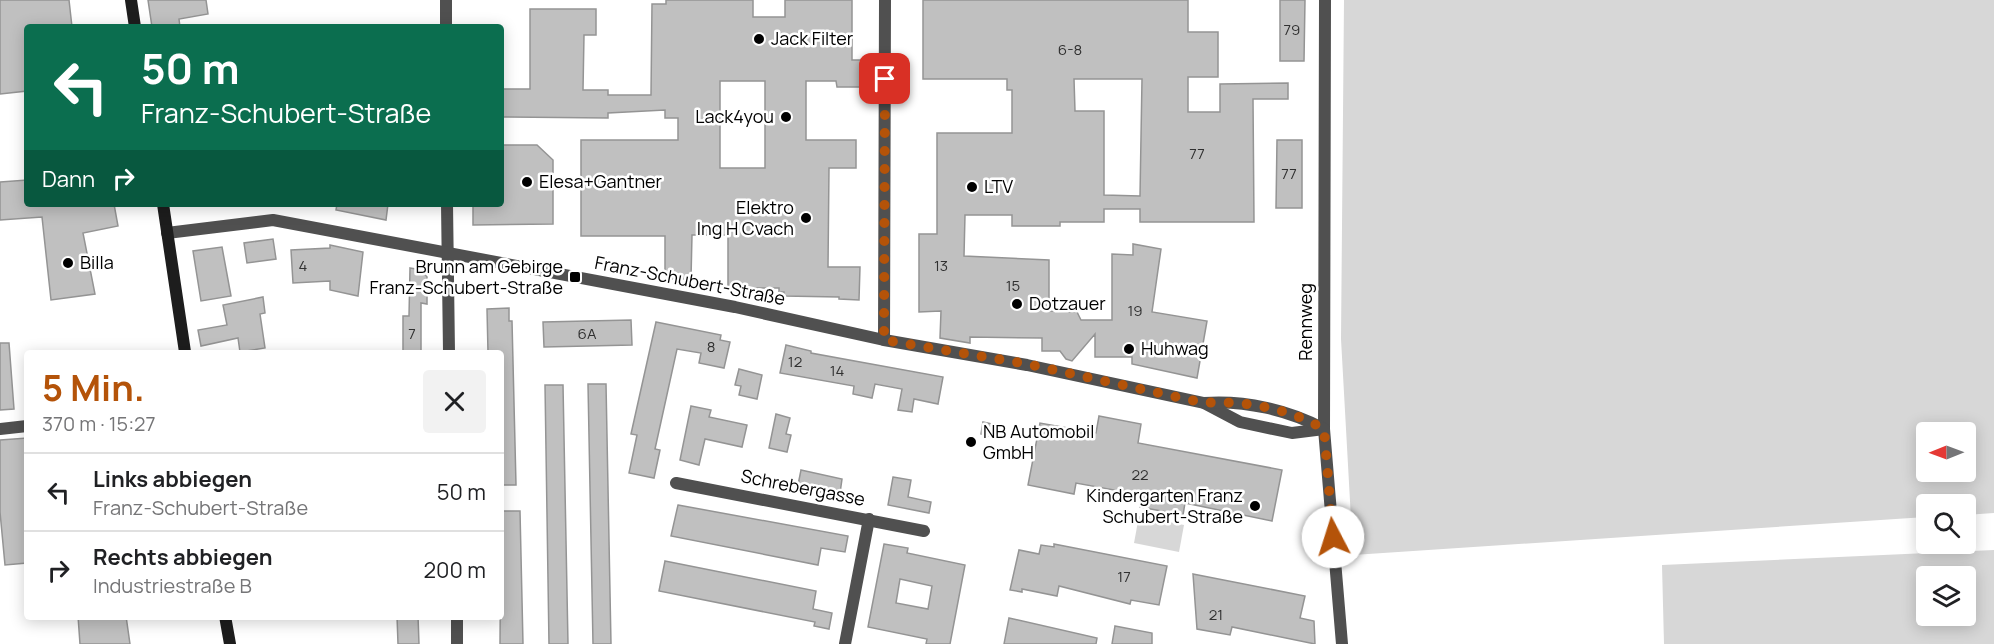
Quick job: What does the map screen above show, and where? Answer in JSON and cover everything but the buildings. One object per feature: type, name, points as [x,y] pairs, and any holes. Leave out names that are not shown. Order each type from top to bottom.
[{"type":"main road","points":[[131,0],[135,24]]},
{"type":"main road","points":[[163,207],[185,350]]},
{"type":"main road","points":[[226,620],[230,644]]},
{"type":"street","points":[[446,0],[446,24]]},
{"type":"street","points":[[884,340],[885,0]]},
{"type":"street","name":"Rennweg","points":[[1324,0],[1324,429],[1342,644]]},
{"type":"street","points":[[447,207],[449,350]]},
{"type":"street","name":"Franz-Schubert-Straße","points":[[167,233],[273,220],[735,307],[884,340],[1027,364],[1204,403],[1226,402],[1298,415],[1324,429]]},
{"type":"street","name":"Franz-Schubert-Straße","points":[[1204,403],[1240,422],[1292,433],[1324,429]]},
{"type":"street","points":[[0,429],[24,426]]},
{"type":"street","name":"Schrebergasse","points":[[676,483],[924,531]]},
{"type":"street","points":[[844,644],[869,519]]},
{"type":"street","points":[[457,620],[457,644]]},
{"type":"shaded area","points":[[1344,0],[1994,0],[1994,513],[1976,514],[1976,494],[1916,494],[1916,518],[1353,555],[1341,339]]},
{"type":"shaded area","points":[[1139,516],[1184,525],[1179,552],[1134,543]]},
{"type":"shaded area","points":[[1994,550],[1994,644],[1664,644],[1662,565],[1916,554],[1976,554],[1976,551]]},
{"type":"place","name":"Jack Filter","points":[[759,39]]},
{"type":"place","name":"Lack4you","points":[[786,117]]},
{"type":"place","name":"Elesa+Gantner","points":[[527,182]]},
{"type":"place","name":"LTV","points":[[972,187]]},
{"type":"place","name":"Elektro Ing H Cvach","points":[[806,218]]},
{"type":"place","name":"Billa","points":[[68,263]]},
{"type":"place","name":"Brunn am Gebirge Franz-Schubert-Straße","points":[[575,277]]},
{"type":"place","name":"Dotzauer","points":[[1017,304]]},
{"type":"place","name":"Huhwag","points":[[1129,349]]},
{"type":"place","name":"NB Automobil GmbH","points":[[971,442]]},
{"type":"place","name":"Kindergarten Franz Schubert-Straße","points":[[1255,506]]},
{"type":"route","points":[[885,79],[884,340],[1027,364],[1204,403],[1226,402],[1298,415],[1324,429],[1333,537]]}]
